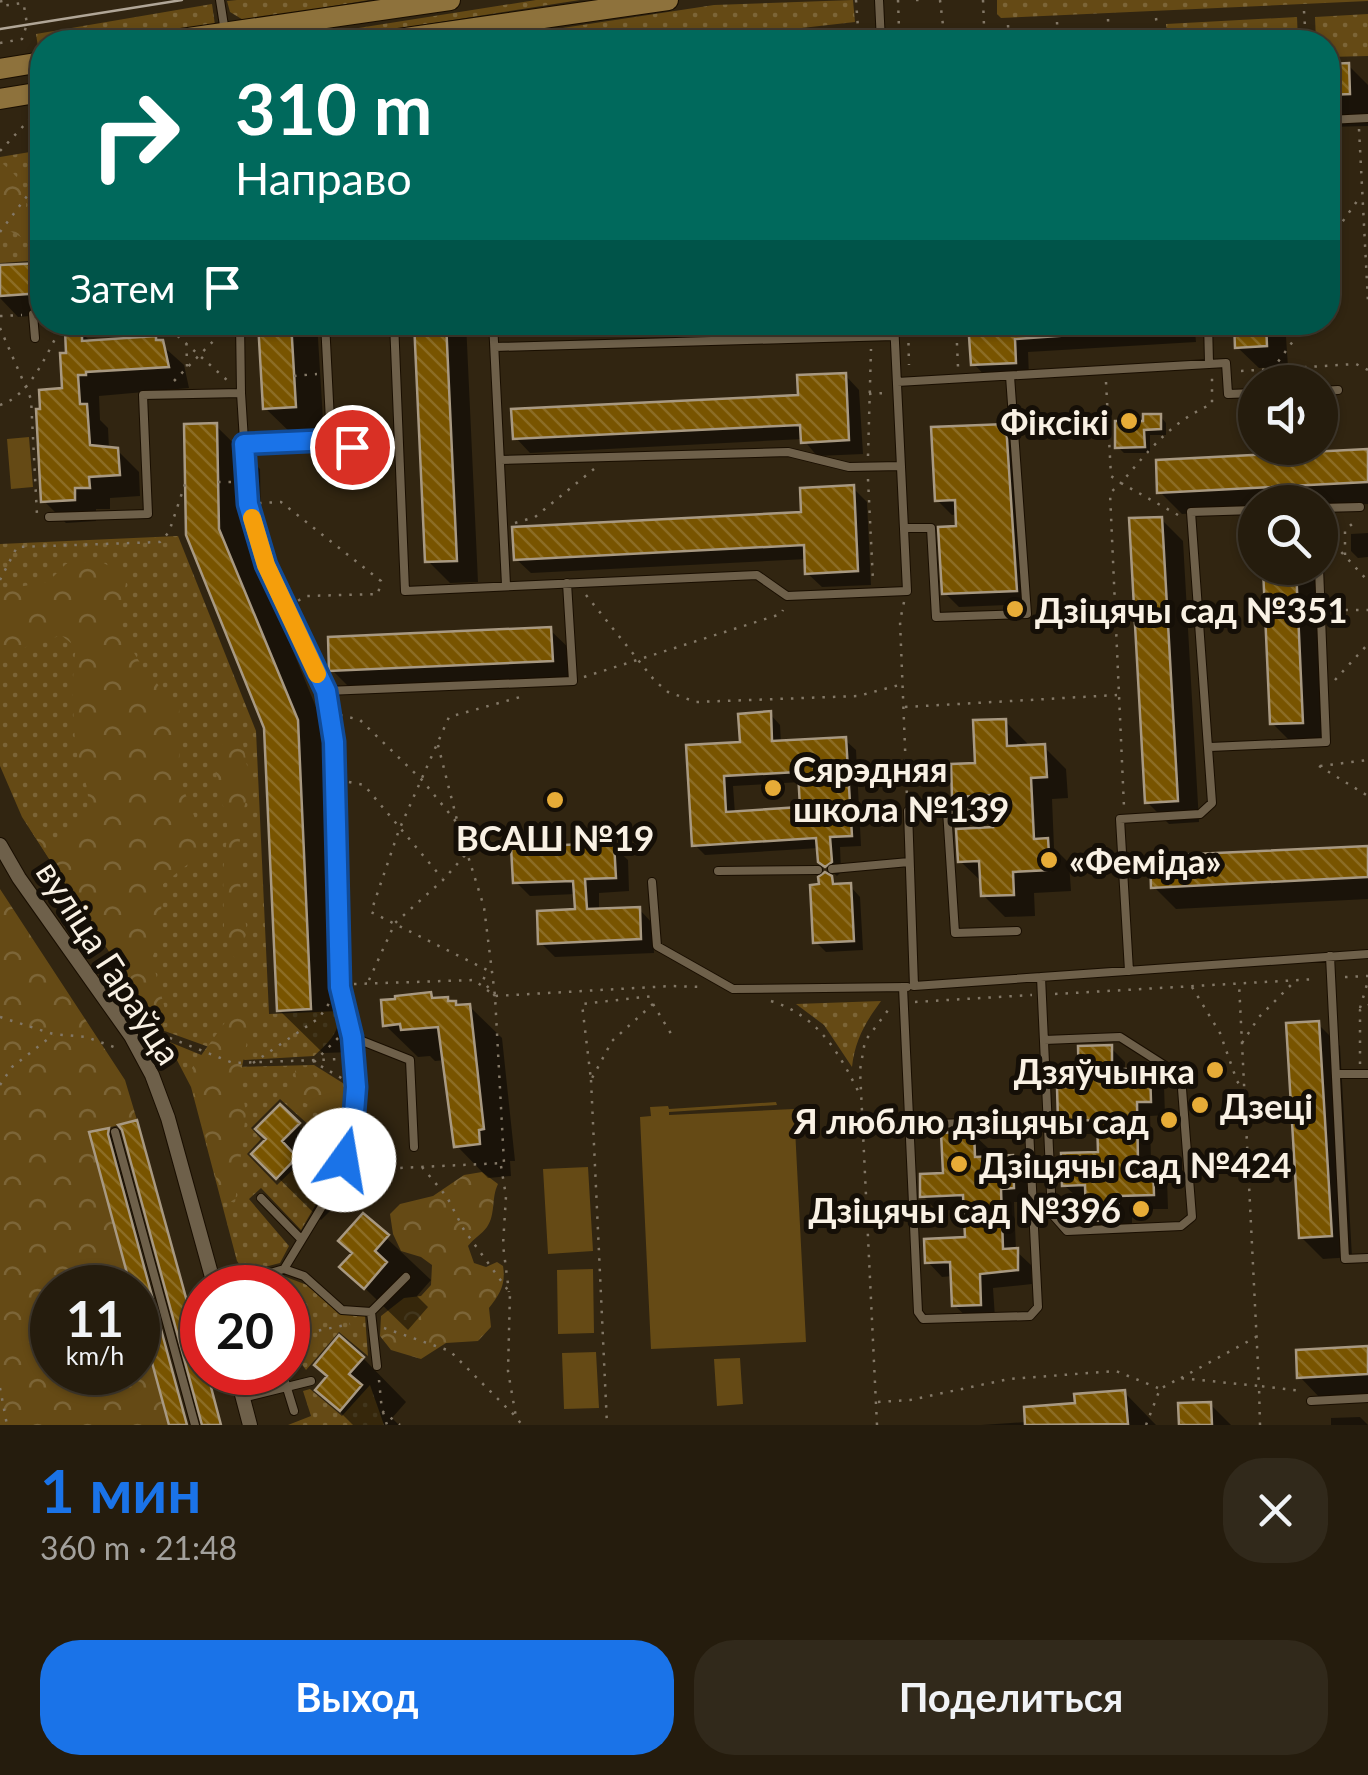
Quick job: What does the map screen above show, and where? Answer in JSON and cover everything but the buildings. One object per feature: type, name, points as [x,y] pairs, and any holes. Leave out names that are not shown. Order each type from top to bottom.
[{"type":"main road","points":[[268,30],[450,0]]},
{"type":"main road","points":[[461,30],[668,0]]},
{"type":"main road","points":[[0,69],[30,64]]},
{"type":"main road","points":[[0,99],[30,94]]},
{"type":"street","name":"вуліца Гараўца","points":[[0,845],[131,1036],[152,1075],[210,1265]]},
{"type":"street","points":[[241,1395],[250,1425]]},
{"type":"lane","points":[[220,0],[225,30]]},
{"type":"lane","points":[[879,0],[880,30]]},
{"type":"lane","points":[[1340,119],[1367,118]]},
{"type":"lane","points":[[240,335],[248,504],[266,565],[326,691],[330,712],[340,987],[352,1037],[356,1087],[352,1139],[335,1185],[287,1265]]},
{"type":"lane","points":[[326,335],[331,440]]},
{"type":"lane","points":[[395,335],[406,591],[757,575],[787,596],[906,590],[894,336],[495,347]]},
{"type":"lane","points":[[495,335],[506,586]]},
{"type":"lane","points":[[1208,335],[1209,363]]},
{"type":"lane","points":[[896,382],[1226,363],[1228,394],[1238,394]]},
{"type":"lane","points":[[904,528],[931,528],[936,617],[1027,614],[1010,376]]},
{"type":"lane","points":[[49,517],[148,514],[144,396],[240,392]]},
{"type":"lane","points":[[244,444],[331,440],[352,447],[399,445]]},
{"type":"lane","points":[[500,460],[788,452],[849,467],[901,466]]},
{"type":"lane","points":[[1338,508],[1364,509]]},
{"type":"lane","points":[[1129,970],[1120,818],[1200,814],[1212,803],[1191,512],[1238,511]]},
{"type":"lane","points":[[326,691],[573,681],[571,582]]},
{"type":"lane","points":[[1210,747],[1326,742],[1320,585]]},
{"type":"lane","points":[[947,810],[955,933],[1016,930]]},
{"type":"lane","points":[[914,986],[908,811],[984,810]]},
{"type":"lane","points":[[832,870],[909,862]]},
{"type":"lane","points":[[718,872],[818,870]]},
{"type":"lane","points":[[652,882],[657,946],[734,989],[903,987],[1368,954]]},
{"type":"lane","points":[[1330,956],[1345,1259],[1368,1258]]},
{"type":"lane","points":[[1041,977],[1052,1214],[1067,1230],[1181,1226],[1192,1217],[1181,1076],[1120,1037],[1044,1040]]},
{"type":"lane","points":[[903,987],[918,1312],[923,1320],[1030,1316],[1038,1307],[1029,1129],[1018,1121],[910,1125]]},
{"type":"lane","points":[[352,1037],[410,1060],[414,1147]]},
{"type":"lane","points":[[1337,1074],[1364,1075]]},
{"type":"lane","points":[[115,1132],[195,1425]]},
{"type":"lane","points":[[312,1144],[344,1160]]},
{"type":"lane","points":[[261,1198],[301,1238]]},
{"type":"lane","points":[[378,1366],[371,1316],[406,1277]]},
{"type":"lane","points":[[310,1281],[342,1310],[371,1316]]},
{"type":"lane","points":[[242,1398],[254,1395]]},
{"type":"lane","points":[[289,1395],[294,1411]]},
{"type":"lane","points":[[1311,1396],[1368,1398]]},
{"type":"path","points":[[0,43],[22,40],[27,24],[23,1],[2,6],[1,0]]},
{"type":"path","points":[[856,0],[858,30]]},
{"type":"path","points":[[898,0],[899,29]]},
{"type":"path","points":[[940,0],[944,30]]},
{"type":"path","points":[[983,0],[984,26]]},
{"type":"path","points":[[14,4],[16,15]]},
{"type":"path","points":[[1304,11],[1305,30]]},
{"type":"path","points":[[1156,18],[1158,30]]},
{"type":"path","points":[[1108,20],[1108,30]]},
{"type":"path","points":[[1056,22],[1057,30]]},
{"type":"path","points":[[1008,25],[1008,30]]},
{"type":"path","points":[[1367,118],[1357,132],[1368,302]]},
{"type":"path","points":[[0,152],[30,120]]},
{"type":"path","points":[[0,232],[30,192]]},
{"type":"path","points":[[1340,225],[1361,196]]},
{"type":"path","points":[[0,316],[30,314]]},
{"type":"path","points":[[0,328],[31,400],[37,518],[49,517]]},
{"type":"path","points":[[0,405],[14,400],[26,386],[56,335]]},
{"type":"path","points":[[177,335],[240,392]]},
{"type":"path","points":[[187,335],[187,370]]},
{"type":"path","points":[[908,335],[910,381]]},
{"type":"path","points":[[956,335],[958,378]]},
{"type":"path","points":[[1276,365],[1298,335]]},
{"type":"path","points":[[158,395],[218,337]]},
{"type":"path","points":[[1124,818],[1110,494],[1165,432],[1186,414],[1212,404],[1209,363]]},
{"type":"path","points":[[1338,365],[1356,364],[1368,370]]},
{"type":"path","points":[[1226,371],[1238,371]]},
{"type":"path","points":[[294,376],[320,374]]},
{"type":"path","points":[[1106,382],[1112,476],[1182,518]]},
{"type":"path","points":[[504,526],[535,517],[606,458]]},
{"type":"path","points":[[218,482],[244,482]]},
{"type":"path","points":[[0,580],[17,547],[160,542],[169,532],[185,484]]},
{"type":"path","points":[[248,504],[281,502],[381,580],[378,594],[306,596],[286,608]]},
{"type":"path","points":[[1345,556],[1345,530],[1364,509]]},
{"type":"path","points":[[1338,549],[1368,581]]},
{"type":"path","points":[[571,582],[668,692],[696,702],[858,696],[903,684]]},
{"type":"path","points":[[906,590],[900,621],[908,811]]},
{"type":"path","points":[[573,681],[781,614],[787,596]]},
{"type":"path","points":[[1322,610],[1368,610]]},
{"type":"path","points":[[1326,690],[1368,644]]},
{"type":"path","points":[[495,996],[483,981],[487,970],[371,912],[399,830],[449,717],[538,692]]},
{"type":"path","points":[[904,707],[1119,694]]},
{"type":"path","points":[[330,712],[360,720],[422,780],[458,824]]},
{"type":"path","points":[[335,1185],[399,1168],[504,1163],[495,996],[484,906],[438,743]]},
{"type":"path","points":[[1368,760],[1319,766],[1368,796]]},
{"type":"path","points":[[334,779],[364,785],[443,880]]},
{"type":"path","points":[[369,982],[395,923],[443,880],[467,852]]},
{"type":"path","points":[[877,1425],[860,1070],[865,1041],[889,1005],[1368,978],[1360,1010],[1364,1075]]},
{"type":"path","points":[[254,1063],[319,1018],[340,987],[369,982],[474,980],[495,996],[654,987],[734,989]]},
{"type":"path","points":[[1242,1043],[1259,1016],[1296,980]]},
{"type":"path","points":[[1239,983],[1260,1425]]},
{"type":"path","points":[[1191,986],[1220,1034],[1244,1091]]},
{"type":"path","points":[[654,987],[653,1004],[673,1037]]},
{"type":"path","points":[[607,1425],[591,1080],[582,1004],[653,996]]},
{"type":"path","points":[[762,998],[789,1006],[818,1026],[840,1054],[862,1098]]},
{"type":"path","points":[[591,1080],[612,1040],[653,1004]]},
{"type":"path","points":[[1360,1010],[1368,1006]]},
{"type":"path","points":[[0,1017],[114,1047]]},
{"type":"path","points":[[314,1062],[349,1026]]},
{"type":"path","points":[[0,1085],[12,1068],[53,1034]]},
{"type":"path","points":[[160,1034],[233,1063],[354,1058]]},
{"type":"path","points":[[314,1062],[356,1087]]},
{"type":"path","points":[[500,1163],[506,1196],[502,1244],[510,1294],[508,1371],[516,1417]]},
{"type":"path","points":[[422,1167],[447,1197],[464,1230],[510,1294]]},
{"type":"path","points":[[310,1331],[371,1316]]},
{"type":"path","points":[[383,1327],[450,1351],[522,1425]]},
{"type":"path","points":[[1146,1425],[1160,1389],[1256,1336]]},
{"type":"path","points":[[378,1366],[382,1411],[388,1425]]},
{"type":"path","points":[[876,1402],[910,1400],[1009,1379],[1116,1370],[1160,1389]]},
{"type":"path","points":[[1180,1378],[1311,1396]]},
{"type":"path","points":[[0,1388],[6,1425]]},
{"type":"path","points":[[382,1411],[400,1425]]},
{"type":"green space","points":[[369,0],[245,21],[230,12],[227,1]]},
{"type":"green space","points":[[536,0],[580,0],[389,30],[346,30]]},
{"type":"green space","points":[[853,0],[855,22],[783,30],[549,30],[714,5]]},
{"type":"green space","points":[[997,0],[1368,1],[1001,18],[997,14]]},
{"type":"green space","points":[[212,4],[215,25],[183,30],[59,30]]},
{"type":"green space","points":[[1368,14],[1368,56],[1340,57],[1340,30],[1316,30],[1315,17]]},
{"type":"green space","points":[[1297,17],[1298,30],[1167,30],[1166,24]]},
{"type":"green space","points":[[30,152],[30,261],[0,263],[0,157]]},
{"type":"green space","points":[[3,164],[14,174],[26,193],[30,236],[23,238],[4,228],[0,231]]},
{"type":"green space","points":[[29,437],[33,487],[11,489],[7,439]]},
{"type":"green space","points":[[178,536],[256,731],[269,1014],[339,1011],[336,1031],[314,1056],[245,1060],[159,1029],[22,817],[0,766],[0,544]]},
{"type":"green space","points":[[100,561],[127,576],[119,628],[142,666],[179,709],[178,775],[198,826],[202,853],[163,884],[159,938],[152,959],[168,1021],[154,1021],[127,973],[30,829],[35,824],[45,827],[50,842],[76,827],[86,812],[88,795],[74,730],[76,647],[61,635],[9,653],[0,650],[0,590],[48,582],[66,564]]},
{"type":"green space","points":[[231,739],[243,744],[250,782],[241,822],[238,870],[247,932],[237,959],[232,956],[224,927],[223,871],[228,829],[215,769],[223,742]]},
{"type":"green space","points":[[0,889],[125,1080],[137,1120],[89,1133],[125,1265],[30,1265],[30,1395],[160,1395],[160,1392],[169,1425],[0,1425]]},
{"type":"green space","points":[[881,1001],[862,1032],[852,1067],[824,1025],[796,1004]]},
{"type":"green space","points":[[234,1010],[242,1010],[249,1031],[240,1077],[246,1113],[235,1203],[221,1198],[189,1072]]},
{"type":"green space","points":[[167,1041],[231,1067],[314,1065],[346,1085],[345,1120],[332,1136],[320,1121],[311,1127],[280,1099],[251,1128],[261,1139],[247,1154],[277,1185],[309,1154],[327,1173],[326,1187],[301,1230],[261,1188],[249,1199],[289,1246],[280,1263],[240,1265],[237,1261],[191,1087]]},
{"type":"green space","points":[[310,1068],[315,1078],[327,1077],[342,1094],[342,1111],[336,1124],[325,1121],[312,1106],[282,1096],[279,1090],[285,1087],[295,1090],[295,1071]]},
{"type":"green space","points":[[776,1102],[777,1105],[669,1115],[794,1109],[806,1342],[651,1349],[640,1117],[651,1116],[650,1107]]},
{"type":"green space","points":[[588,1167],[593,1251],[548,1254],[543,1169]]},
{"type":"green space","points":[[482,1172],[498,1184],[493,1211],[485,1230],[468,1246],[474,1263],[486,1267],[497,1262],[503,1266],[501,1289],[489,1308],[491,1327],[478,1341],[446,1343],[421,1359],[391,1350],[380,1336],[381,1316],[404,1298],[421,1296],[431,1285],[432,1265],[401,1251],[390,1214],[400,1204],[433,1196],[464,1175]]},
{"type":"green space","points":[[593,1269],[594,1333],[558,1334],[557,1270]]},
{"type":"green space","points":[[310,1288],[340,1314],[365,1316],[368,1356],[339,1332],[310,1365]]},
{"type":"green space","points":[[596,1352],[599,1408],[564,1409],[562,1353]]},
{"type":"green space","points":[[740,1358],[743,1404],[717,1406],[714,1359]]},
{"type":"green space","points":[[370,1385],[384,1425],[288,1425],[311,1416],[304,1395],[310,1395],[310,1389],[342,1416]]},
{"type":"tram line","points":[[0,29],[182,0]]},
{"type":"slow traffic","points":[[252,518],[266,565],[317,674]]},
{"type":"place","name":"Фіксікі","points":[[1129,421]]},
{"type":"place","name":"Дзіцячы сад №351","points":[[1015,609]]},
{"type":"place","name":"Сярэдняя школа №139","points":[[773,788]]},
{"type":"place","name":"ВСАШ №19","points":[[555,800]]},
{"type":"place","name":"«Феміда»","points":[[1049,860]]},
{"type":"place","name":"Дзяўчынка","points":[[1215,1070]]},
{"type":"place","name":"Дзеці","points":[[1200,1105]]},
{"type":"place","name":"Я люблю дзіцячы сад","points":[[1169,1120]]},
{"type":"place","name":"Дзіцячы сад №424","points":[[959,1164]]},
{"type":"place","name":"Дзіцячы сад №396","points":[[1141,1209]]},
{"type":"route","points":[[344,1160],[352,1139],[356,1087],[352,1037],[340,987],[334,742],[326,691],[266,565],[248,504],[244,444],[331,440],[352,447]]}]
